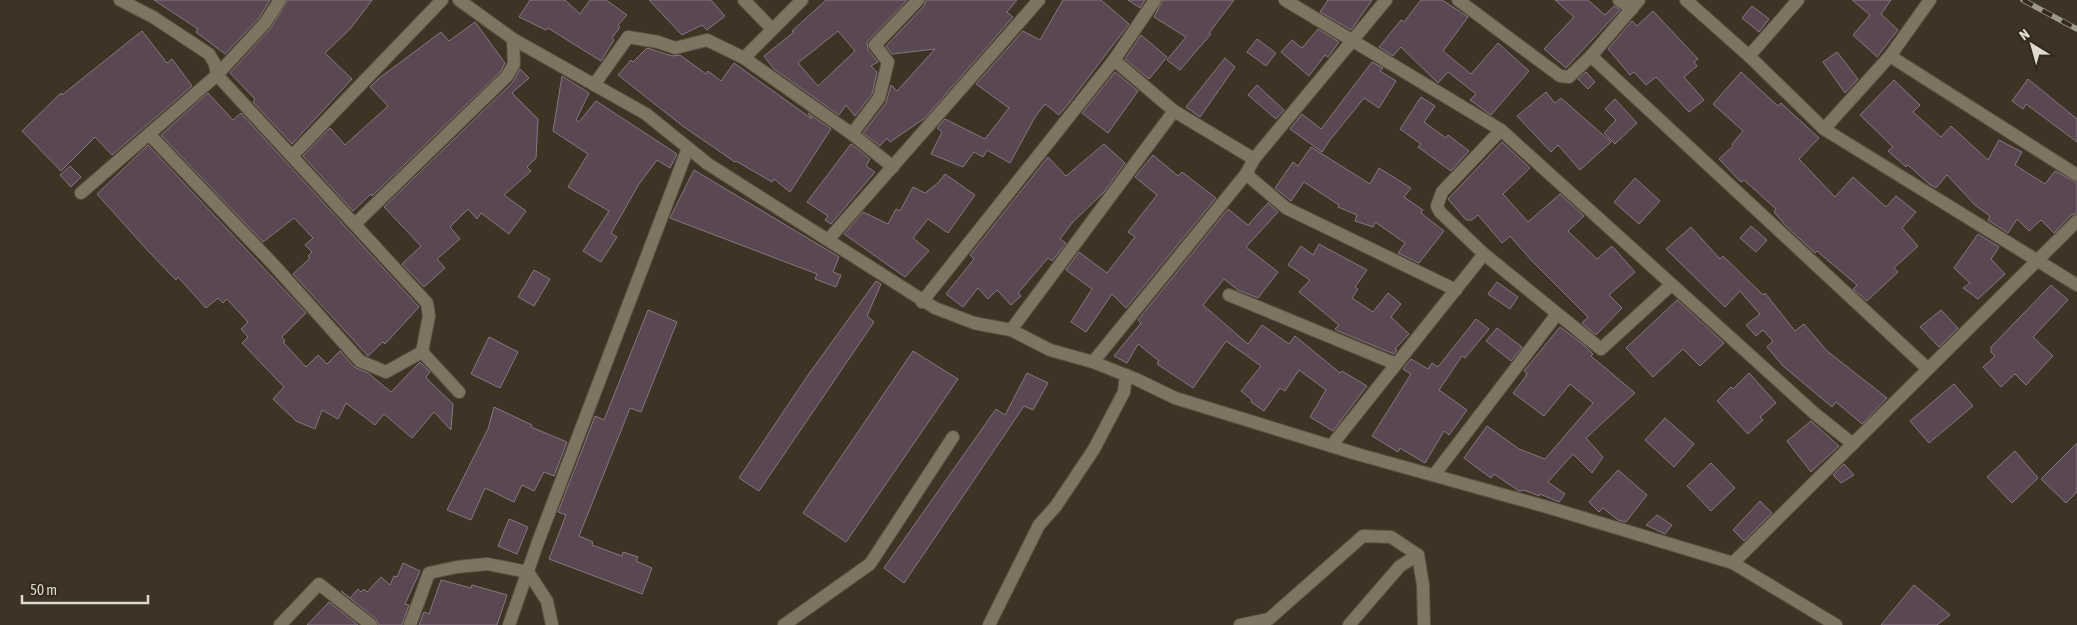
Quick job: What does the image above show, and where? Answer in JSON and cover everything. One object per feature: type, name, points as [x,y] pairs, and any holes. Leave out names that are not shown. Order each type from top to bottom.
[{"type":"street","points":[[120,0],[153,17],[209,54],[215,64],[217,76],[428,302],[430,310],[422,352]]},
{"type":"street","points":[[81,193],[217,76],[265,23],[280,0]]},
{"type":"street","points":[[292,156],[442,0]]},
{"type":"street","points":[[459,0],[517,41],[646,114],[708,164],[922,302],[974,323],[1011,330],[1050,350],[1093,362],[1175,398],[1331,446],[1733,563],[1836,625]]},
{"type":"street","points":[[744,0],[772,29]]},
{"type":"street","points":[[744,58],[802,0]]},
{"type":"street","points":[[852,134],[880,98],[888,62],[875,45],[918,0]]},
{"type":"street","points":[[828,240],[1039,0]]},
{"type":"street","points":[[922,302],[1114,60],[1156,0]]},
{"type":"street","points":[[1286,0],[1501,130],[1852,444]]},
{"type":"street","points":[[1093,362],[1246,174],[1254,159],[1386,0]]},
{"type":"street","points":[[1458,0],[1560,76],[1569,77],[1591,56],[1635,4],[1619,0]]},
{"type":"street","points":[[1686,0],[1749,56],[1824,129],[2077,285]]},
{"type":"street","points":[[1749,56],[1798,0]]},
{"type":"street","points":[[1824,129],[1890,56],[1930,0]]},
{"type":"street","points":[[594,85],[628,37],[658,42],[675,48],[707,40],[744,58],[852,134],[893,167]]},
{"type":"street","points":[[355,224],[507,76],[514,64],[517,41]]},
{"type":"street","points":[[1591,56],[1928,369]]},
{"type":"street","points":[[1890,56],[2077,175]]},
{"type":"street","points":[[1114,60],[1174,111],[1254,159]]},
{"type":"street","points":[[1011,330],[1174,111]]},
{"type":"street","points":[[1501,130],[1442,192],[1437,206],[1440,212],[1484,254],[1601,349],[1671,284]]},
{"type":"street","points":[[149,134],[272,262],[360,361],[386,372],[422,352]]},
{"type":"street","points":[[509,625],[688,148]]},
{"type":"street","points":[[1246,174],[1286,208],[1456,290]]},
{"type":"street","points":[[1733,563],[2077,221]]},
{"type":"street","points":[[1331,446],[1484,254]]},
{"type":"street","points":[[1229,295],[1396,364]]},
{"type":"street","points":[[1434,475],[1557,314]]},
{"type":"street","points":[[422,352],[459,392]]},
{"type":"street","points":[[989,625],[1039,525],[1056,506],[1094,449],[1124,392],[1126,375]]},
{"type":"street","points":[[784,625],[870,564],[953,438]]},
{"type":"street","points":[[1240,625],[1270,619],[1363,536],[1391,537],[1418,555],[1423,585],[1424,625]]},
{"type":"street","points":[[1349,625],[1400,566],[1418,555]]},
{"type":"street","points":[[410,625],[429,573],[457,566],[487,564],[528,572],[546,601],[552,625]]},
{"type":"street","points":[[280,625],[318,584],[371,625]]},
{"type":"building","points":[[154,0],[270,0],[259,18],[225,54],[196,32],[198,29]]},
{"type":"building","points":[[288,0],[372,0],[351,28],[325,53],[352,79],[292,144],[253,102],[255,99],[230,73],[271,28]]},
{"type":"building","points":[[530,0],[565,0],[580,14],[590,0],[606,0],[627,15],[618,25],[620,27],[612,38],[614,40],[601,61],[548,28],[546,30],[519,17]]},
{"type":"building","points":[[649,0],[711,0],[725,16],[707,30],[702,25],[682,35]]},
{"type":"building","points":[[826,0],[907,0],[867,42],[868,50],[878,62],[871,66],[877,72],[872,94],[855,116],[846,105],[839,115],[774,69],[764,56],[794,32],[792,31]],"holes":[[[838,31],[855,51],[818,86],[798,63]]]},
{"type":"building","points":[[926,0],[1017,0],[1007,12],[1013,17],[925,118],[890,142],[887,138],[880,146],[863,133],[886,103],[891,85],[897,91],[935,49],[892,54],[886,46],[924,6]]},
{"type":"building","points":[[1063,0],[1101,0],[1129,24],[1059,115],[1045,104],[1035,117],[1010,163],[987,150],[983,157],[974,152],[963,167],[931,154],[942,132],[937,128],[945,119],[985,139],[1009,108],[976,84],[1023,31],[1040,40]]},
{"type":"building","points":[[1128,0],[1145,0],[1140,8]]},
{"type":"building","points":[[1163,0],[1234,0],[1209,33],[1211,34],[1180,70],[1167,60],[1186,37],[1154,17]]},
{"type":"building","points":[[1328,0],[1372,0],[1351,30],[1320,12]]},
{"type":"building","points":[[1421,0],[1442,0],[1468,17],[1443,51],[1471,74],[1498,43],[1529,71],[1491,115],[1470,100],[1476,94],[1448,72],[1438,83],[1401,47],[1393,56],[1379,47],[1401,20],[1404,22]]},
{"type":"building","points":[[1555,0],[1588,0],[1605,15],[1614,6],[1620,10],[1566,68],[1544,49],[1574,17]]},
{"type":"building","points":[[1852,0],[1891,0],[1881,14],[1898,30],[1877,57],[1853,35],[1870,15]]},
{"type":"building","points":[[1752,6],[1769,19],[1759,32],[1742,18]]},
{"type":"building","points":[[1653,11],[1698,59],[1694,62],[1697,66],[1684,77],[1704,100],[1689,112],[1656,77],[1646,85],[1634,72],[1630,75],[1608,49],[1632,21],[1637,26]]},
{"type":"building","points":[[475,22],[505,63],[501,71],[372,196],[371,194],[353,211],[303,156],[330,128],[345,145],[388,106],[370,87],[378,79],[441,32],[449,41]]},
{"type":"building","points":[[1318,29],[1339,42],[1328,57],[1325,55],[1309,76],[1281,52],[1292,40],[1302,48]]},
{"type":"building","points":[[142,31],[167,63],[172,59],[192,86],[112,155],[95,137],[61,171],[22,131],[61,93],[62,95]]},
{"type":"building","points":[[1141,35],[1167,57],[1149,79],[1125,59]]},
{"type":"building","points":[[1257,39],[1276,53],[1266,66],[1247,52]]},
{"type":"building","points":[[647,48],[672,56],[680,55],[706,74],[708,71],[721,81],[734,63],[812,119],[808,113],[831,129],[790,192],[774,179],[772,182],[735,162],[684,127],[618,75],[631,60],[633,62]]},
{"type":"building","points":[[1837,52],[1858,79],[1845,93],[1823,62]]},
{"type":"building","points":[[1225,58],[1235,67],[1200,117],[1186,107]]},
{"type":"building","points":[[1372,62],[1383,68],[1380,71],[1396,81],[1379,108],[1364,98],[1322,152],[1290,129],[1302,114],[1321,129]]},
{"type":"building","points":[[520,69],[529,78],[512,93],[538,119],[536,158],[527,167],[531,171],[504,195],[526,211],[509,234],[481,213],[477,219],[468,209],[450,227],[460,239],[437,259],[445,268],[424,287],[402,264],[421,246],[384,207],[513,82]]},
{"type":"building","points":[[1115,72],[1138,91],[1108,133],[1082,113]]},
{"type":"building","points":[[1586,72],[1595,82],[1588,89],[1578,79]]},
{"type":"building","points":[[1741,72],[1778,106],[1781,103],[1819,138],[1799,159],[1835,197],[1853,177],[1886,207],[1896,196],[1916,212],[1902,228],[1918,246],[1894,268],[1898,272],[1867,301],[1853,289],[1857,285],[1817,251],[1815,253],[1786,226],[1774,212],[1776,209],[1744,180],[1741,182],[1719,159],[1733,146],[1732,144],[1743,131],[1713,104]]},
{"type":"building","points":[[562,76],[589,93],[576,120],[579,122],[596,101],[677,154],[670,168],[657,160],[639,184],[611,233],[617,237],[601,262],[583,251],[609,211],[568,187],[588,154],[553,131]]},
{"type":"building","points":[[2028,79],[2077,119],[2077,142],[2026,104],[2023,109],[2012,101]]},
{"type":"building","points":[[1894,80],[1920,105],[1913,112],[1941,137],[1951,126],[1988,160],[1999,140],[2022,152],[2015,165],[2045,184],[2055,171],[2077,183],[2077,213],[2071,215],[2054,233],[2041,220],[2029,231],[2017,219],[2008,233],[1988,220],[1990,216],[1975,205],[1947,175],[1936,188],[1929,184],[1908,165],[1906,167],[1888,151],[1893,147],[1860,115]]},
{"type":"building","points":[[1257,85],[1284,110],[1276,119],[1248,95]]},
{"type":"building","points":[[1546,92],[1555,103],[1561,98],[1611,142],[1580,170],[1558,145],[1551,152],[1517,116]]},
{"type":"building","points":[[208,93],[233,120],[241,113],[419,307],[385,344],[383,342],[368,356],[293,274],[310,258],[308,256],[312,252],[305,245],[313,238],[294,218],[263,242],[161,135]]},
{"type":"building","points":[[1421,97],[1435,106],[1424,122],[1446,138],[1448,135],[1469,151],[1451,171],[1418,147],[1421,144],[1400,129]]},
{"type":"building","points":[[1615,99],[1637,123],[1615,144],[1604,133],[1616,120],[1605,109]]},
{"type":"building","points":[[1502,142],[1530,168],[1503,194],[1528,222],[1560,194],[1584,216],[1568,231],[1597,259],[1612,246],[1635,272],[1609,295],[1622,308],[1596,335],[1582,323],[1588,317],[1510,236],[1502,243],[1478,215],[1472,220],[1466,220],[1448,199]]},
{"type":"building","points":[[851,144],[870,159],[866,166],[875,172],[831,224],[825,220],[828,216],[807,202]]},
{"type":"building","points":[[1104,144],[1125,163],[1104,192],[1072,223],[1060,239],[1066,243],[1052,261],[1048,258],[1018,293],[1021,296],[1011,305],[997,290],[988,299],[978,288],[963,307],[946,294],[974,259],[970,255],[1048,157],[1066,176]]},
{"type":"building","points":[[148,145],[306,313],[282,337],[285,341],[283,342],[306,367],[318,355],[327,364],[340,351],[354,367],[368,373],[391,392],[420,362],[430,372],[426,377],[428,380],[453,404],[451,430],[434,412],[412,438],[384,414],[375,425],[346,403],[338,419],[322,410],[315,429],[296,421],[273,399],[284,387],[242,343],[248,337],[241,329],[248,322],[227,299],[223,303],[218,298],[206,308],[178,277],[176,280],[149,252],[97,194]]},
{"type":"building","points":[[1311,147],[1370,184],[1379,168],[1411,188],[1404,197],[1423,210],[1421,213],[1444,231],[1419,263],[1398,253],[1405,243],[1375,222],[1373,227],[1355,221],[1357,215],[1338,207],[1339,205],[1304,182],[1291,201],[1275,188],[1293,162],[1298,166]]},
{"type":"building","points":[[1153,155],[1178,176],[1182,172],[1216,198],[1126,308],[1112,294],[1086,332],[1071,322],[1092,289],[1066,270],[1079,252],[1107,273],[1135,237],[1128,232],[1157,195],[1135,177]]},
{"type":"building","points":[[70,166],[81,177],[71,187],[60,175]]},
{"type":"building","points":[[694,170],[839,257],[833,272],[841,275],[836,287],[815,279],[817,274],[670,218]]},
{"type":"building","points":[[945,174],[975,195],[948,233],[928,219],[913,238],[929,251],[905,277],[844,234],[863,212],[888,224],[896,209],[900,211],[913,187],[925,193],[938,183]]},
{"type":"building","points":[[1635,178],[1660,201],[1639,224],[1614,202]]},
{"type":"building","points":[[1268,203],[1278,212],[1246,247],[1278,272],[1258,298],[1238,290],[1224,279],[1203,305],[1248,344],[1262,325],[1289,344],[1295,336],[1340,373],[1342,371],[1367,386],[1333,431],[1310,417],[1326,390],[1299,370],[1285,391],[1280,388],[1264,411],[1251,402],[1252,400],[1241,391],[1261,366],[1226,341],[1193,388],[1157,364],[1159,361],[1138,344],[1127,363],[1114,356],[1141,323],[1138,320],[1228,209],[1248,225]]},
{"type":"building","points":[[1751,226],[1767,240],[1756,252],[1740,238]]},
{"type":"building","points":[[1691,227],[1720,259],[1723,256],[1763,295],[1765,293],[1795,331],[1804,324],[1827,351],[1887,398],[1862,424],[1836,402],[1832,407],[1783,366],[1767,347],[1773,341],[1763,330],[1756,336],[1746,325],[1760,314],[1740,291],[1725,307],[1666,249]]},
{"type":"building","points":[[1978,234],[1999,247],[1991,259],[2005,274],[1978,299],[1963,288],[1970,283],[1954,268]]},
{"type":"building","points":[[1319,244],[1367,270],[1355,287],[1358,289],[1352,298],[1373,312],[1388,293],[1401,304],[1391,317],[1409,334],[1395,349],[1397,350],[1394,354],[1338,331],[1335,329],[1339,325],[1299,292],[1310,280],[1288,265],[1301,246],[1313,255]]},
{"type":"building","points":[[534,270],[550,279],[534,306],[518,297]]},
{"type":"building","points":[[876,281],[881,284],[867,316],[874,322],[759,491],[739,478],[806,378]]},
{"type":"building","points":[[1497,282],[1518,297],[1510,309],[1488,294]]},
{"type":"building","points":[[2051,285],[2068,300],[2033,337],[2053,356],[2026,385],[2015,374],[2001,387],[1983,367],[1995,356],[1991,352],[1991,347]]},
{"type":"building","points":[[1677,300],[1724,343],[1700,366],[1683,349],[1653,377],[1626,348]]},
{"type":"building","points":[[648,310],[677,322],[641,412],[630,408],[579,536],[593,542],[592,545],[622,556],[623,552],[638,557],[636,561],[652,568],[642,594],[549,559],[566,515],[558,512],[595,416],[604,420]]},
{"type":"building","points":[[1941,310],[1958,328],[1939,347],[1920,327]]},
{"type":"building","points":[[1476,319],[1489,329],[1465,358],[1462,356],[1439,390],[1467,410],[1449,435],[1444,431],[1425,463],[1400,448],[1398,452],[1372,436],[1411,374],[1403,369],[1411,359],[1428,369],[1432,363],[1438,367]]},
{"type":"building","points":[[1560,327],[1585,346],[1593,354],[1591,356],[1635,393],[1586,438],[1603,457],[1592,473],[1573,454],[1548,482],[1565,494],[1559,502],[1540,494],[1539,496],[1524,490],[1519,491],[1494,474],[1491,478],[1464,458],[1487,426],[1519,449],[1545,459],[1593,403],[1570,384],[1544,416],[1513,393],[1526,376],[1527,373],[1524,371]]},
{"type":"building","points":[[1497,328],[1522,347],[1511,361],[1486,341]]},
{"type":"building","points":[[489,337],[518,352],[500,388],[471,374]]},
{"type":"building","points":[[913,351],[958,379],[846,542],[803,513]]},
{"type":"building","points":[[1027,373],[1048,383],[1033,410],[1024,406],[904,583],[884,568],[996,409],[1005,415]]},
{"type":"building","points":[[1749,373],[1776,403],[1760,417],[1763,420],[1748,434],[1717,401],[1731,387],[1733,389]]},
{"type":"building","points":[[1954,384],[1973,406],[1929,443],[1910,421]]},
{"type":"building","points":[[494,407],[532,425],[531,427],[567,442],[554,476],[544,472],[534,491],[522,485],[514,502],[485,488],[471,520],[447,510],[488,429]]},
{"type":"building","points":[[1665,418],[1694,444],[1674,467],[1645,440]]},
{"type":"building","points":[[1811,421],[1839,446],[1811,472],[1787,441]]},
{"type":"building","points":[[2077,443],[2077,492],[2066,503],[2041,479]]},
{"type":"building","points":[[2015,451],[2038,478],[2012,503],[1987,477]]},
{"type":"building","points":[[1711,463],[1735,488],[1711,511],[1687,486]]},
{"type":"building","points":[[1844,464],[1854,475],[1841,483],[1833,475]]},
{"type":"building","points":[[1618,470],[1647,495],[1626,522],[1618,520],[1603,508],[1599,512],[1589,502]]},
{"type":"building","points":[[1760,501],[1772,513],[1744,541],[1733,530]]},
{"type":"building","points":[[1657,515],[1672,525],[1665,534],[1646,525]]},
{"type":"building","points":[[509,519],[528,527],[517,554],[498,546]]},
{"type":"building","points":[[403,563],[420,571],[405,604],[409,605],[402,625],[379,625],[376,619],[341,591],[350,598],[358,589],[361,592],[364,589],[367,592],[381,577],[390,585],[394,576],[397,577]]},
{"type":"building","points":[[441,580],[471,588],[472,585],[507,595],[497,625],[419,625],[424,612],[429,614]]},
{"type":"building","points":[[1914,585],[1950,615],[1937,625],[1881,625]]},
{"type":"building","points":[[329,602],[358,625],[307,625]]},
{"type":"railway","points":[[2023,0],[2077,29]]}]
